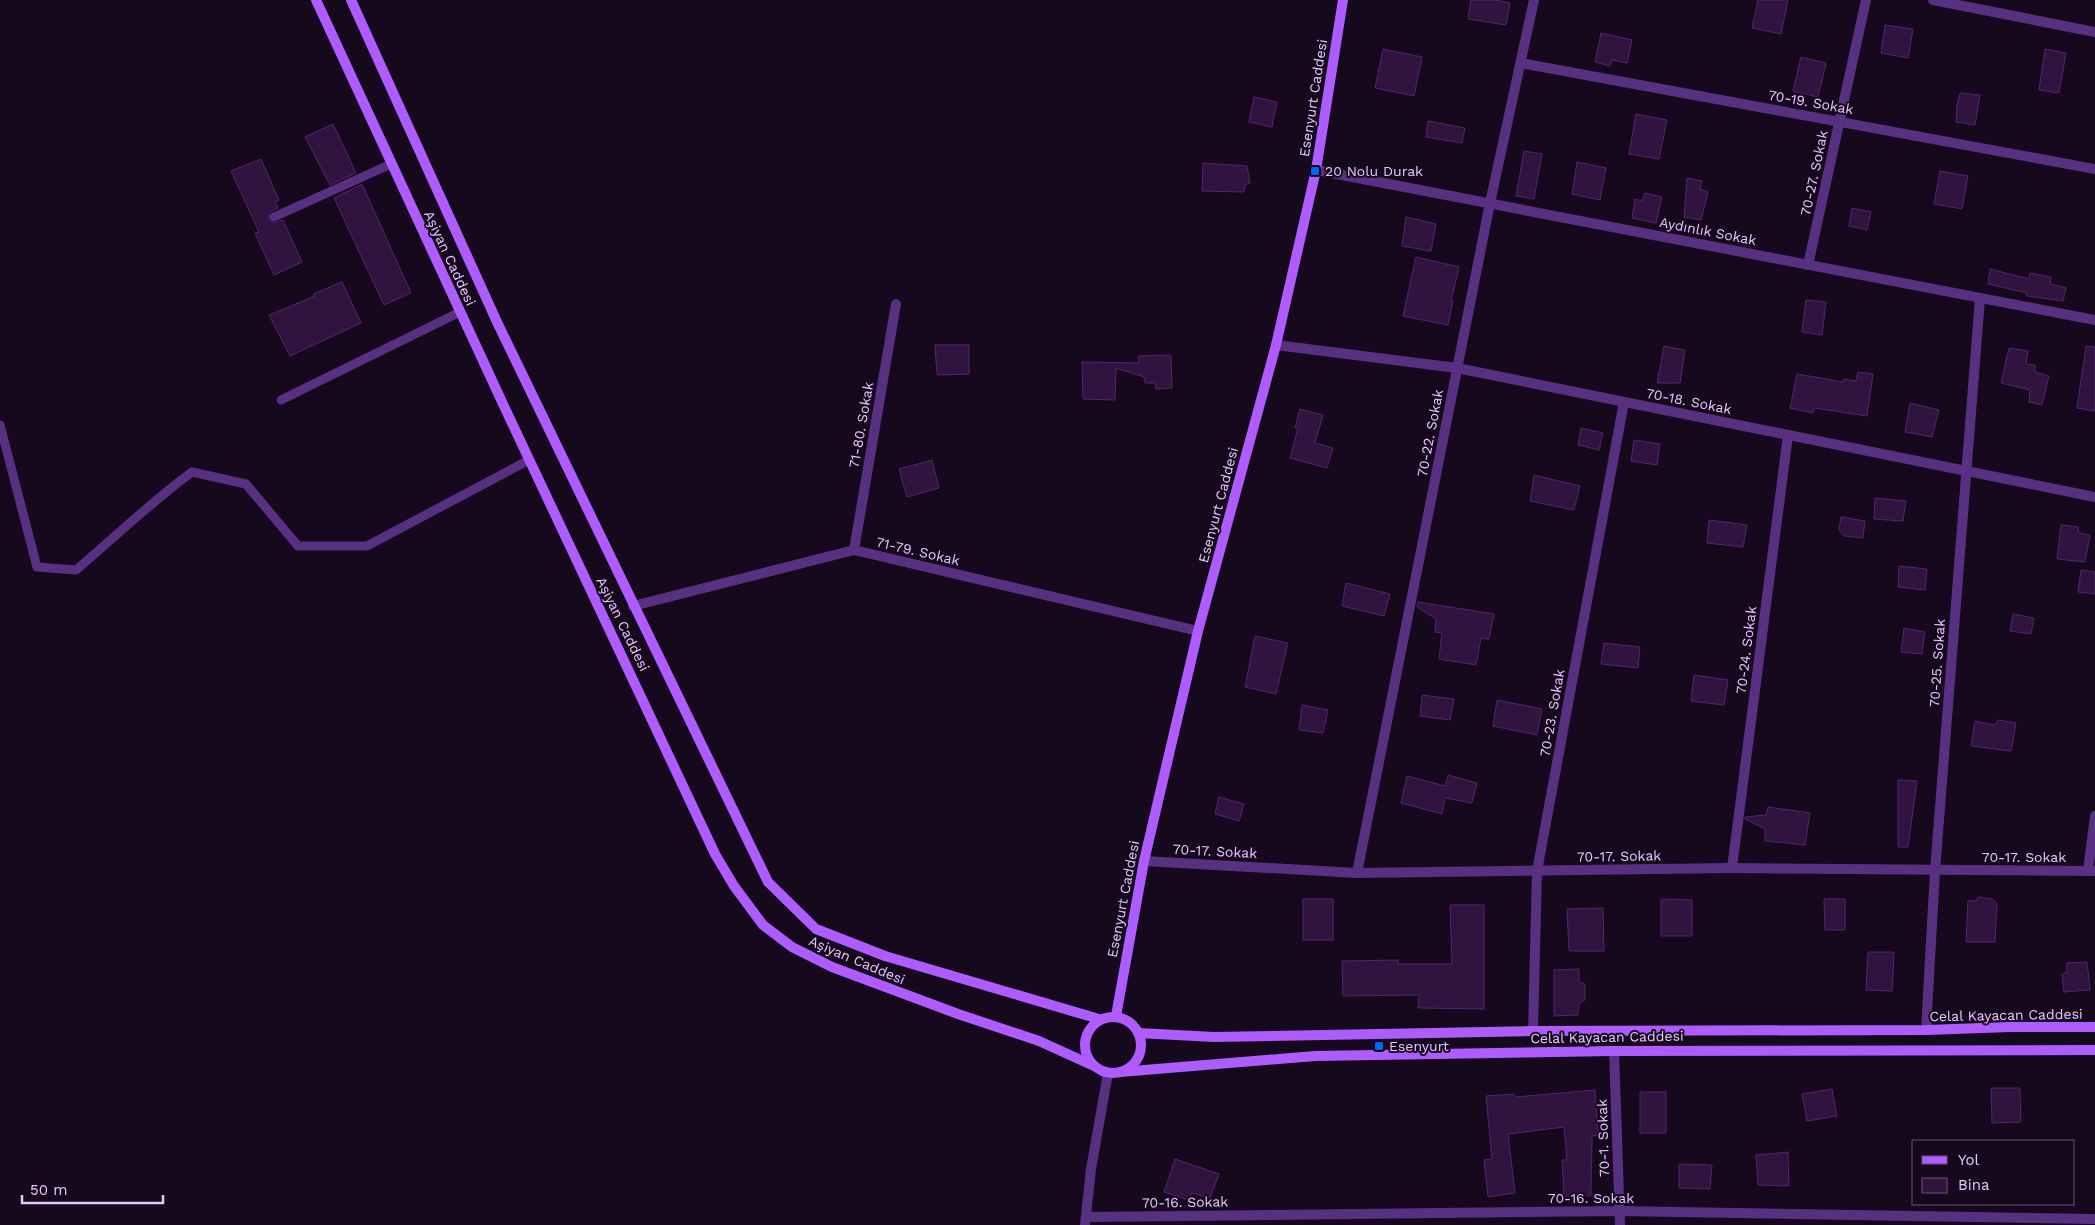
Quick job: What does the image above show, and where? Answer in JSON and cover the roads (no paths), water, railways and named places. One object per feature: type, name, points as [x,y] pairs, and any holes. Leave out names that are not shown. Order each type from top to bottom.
[{"type":"street","name":"Aşiyan Caddesi","points":[[316,0],[529,460],[715,854],[734,886],[763,925],[792,947],[832,967],[949,1011],[1039,1041],[1094,1066]]},
{"type":"street","name":"Aşiyan Caddesi","points":[[351,0],[497,322],[768,882],[816,929],[885,956],[1099,1019]]},
{"type":"street","name":"Esenyurt Caddesi","points":[[1116,1016],[1144,861],[1198,631],[1276,345],[1316,170],[1343,0]]},
{"type":"street","name":"70-22. Sokak","points":[[1357,873],[1490,203],[1534,0]]},
{"type":"street","name":"70-27. Sokak","points":[[1808,265],[1866,0]]},
{"type":"street","points":[[1933,0],[2095,32]]},
{"type":"street","name":"70-19. Sokak","points":[[1521,63],[2095,169]]},
{"type":"street","name":"Aydınlık Sokak","points":[[1316,170],[2095,320]]},
{"type":"street","name":"70-25. Sokak","points":[[1926,1030],[1935,871],[1980,298]]},
{"type":"street","name":"71-80. Sokak","points":[[854,550],[896,304]]},
{"type":"street","name":"70-18. Sokak","points":[[1276,345],[1457,368],[2095,497]]},
{"type":"street","name":"70-23. Sokak","points":[[1534,1031],[1537,870],[1624,402]]},
{"type":"street","name":"70-24. Sokak","points":[[1732,868],[1788,435]]},
{"type":"street","name":"71-79. Sokak","points":[[633,606],[854,550],[1198,631]]},
{"type":"street","points":[[2092,871],[2095,816]]},
{"type":"street","name":"70-17. Sokak","points":[[1144,861],[1357,873],[1732,868],[2092,871]]},
{"type":"street","points":[[1116,1016],[1129,1022],[1138,1033],[1141,1047],[1136,1060],[1126,1070],[1108,1073],[1094,1066],[1085,1050],[1084,1042],[1092,1025],[1099,1019],[1116,1016]]},
{"type":"street","name":"Celal Kayacan Caddesi","points":[[1138,1033],[1214,1037],[1534,1031],[1926,1030],[2010,1027],[2095,1027]]},
{"type":"street","name":"Celal Kayacan Caddesi","points":[[1120,1072],[1315,1056],[1614,1050],[2095,1050]]},
{"type":"street","name":"70-1. Sokak","points":[[1614,1050],[1620,1225]]},
{"type":"street","points":[[1086,1221],[1091,1169],[1108,1073]]},
{"type":"street","name":"70-16. Sokak","points":[[1086,1221],[1286,1220],[1620,1211],[2079,1222],[2095,1219]]},
{"type":"lane","points":[[274,217],[391,164]]},
{"type":"lane","points":[[281,400],[460,312]]},
{"type":"lane","points":[[0,425],[36,567],[76,570],[159,496],[192,472],[246,484],[298,546],[367,546],[529,460]]},
{"type":"place","name":"20 Nolu Durak","points":[[1315,171]]},
{"type":"place","name":"Esenyurt","points":[[1379,1046]]}]
